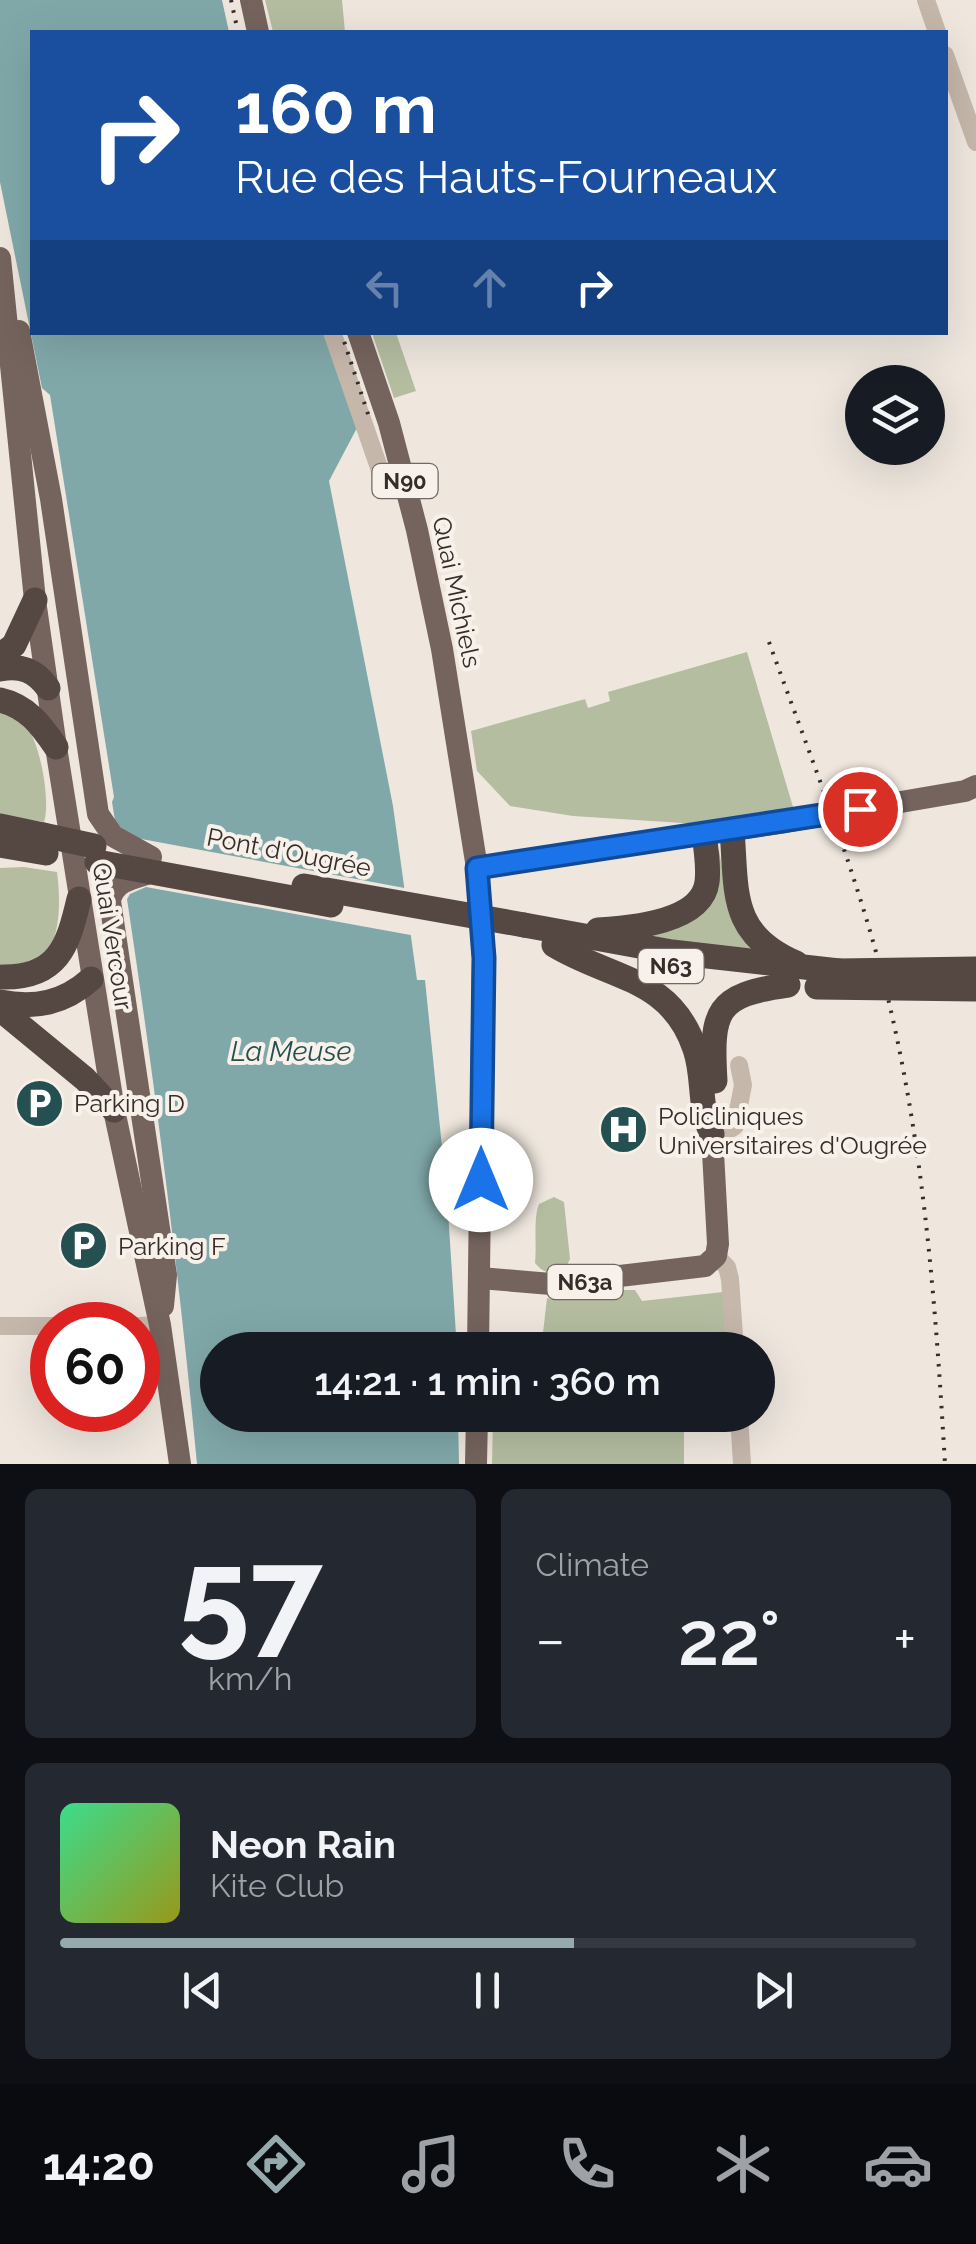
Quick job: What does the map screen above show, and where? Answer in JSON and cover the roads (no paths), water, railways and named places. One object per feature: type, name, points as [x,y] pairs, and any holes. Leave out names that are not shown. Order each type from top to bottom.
[{"type":"highway","points":[[0,656],[14,644],[35,600]]},
{"type":"highway","points":[[0,669],[31,670],[48,688]]},
{"type":"highway","points":[[0,700],[18,705],[34,718],[56,747]]},
{"type":"highway","points":[[732,830],[733,878],[738,908],[746,926],[774,952],[824,976]]},
{"type":"highway","points":[[554,938],[630,928],[692,907],[704,895],[708,880],[704,834]]},
{"type":"highway","name":"Pont d'Ougrée","points":[[0,857],[18,835],[152,864],[554,938]]},
{"type":"highway","points":[[0,977],[31,974],[55,959],[70,939],[79,899]]},
{"type":"highway","points":[[554,938],[576,958],[642,983],[673,1010],[695,1050],[702,1080],[703,1118],[712,1134]]},
{"type":"highway","name":"N63","points":[[554,938],[824,976],[976,988]]},
{"type":"highway","name":"N63","points":[[554,938],[788,984],[824,976],[976,969]]},
{"type":"highway","points":[[0,1006],[54,1002],[77,992],[92,979]]},
{"type":"highway","points":[[712,1134],[717,1117],[713,1037],[718,1017],[731,1001],[745,993],[788,984]]},
{"type":"highway","points":[[0,1006],[62,1058],[114,1110]]},
{"type":"main road","points":[[250,0],[258,30]]},
{"type":"main road","points":[[0,250],[47,480],[98,814],[114,836],[152,864],[122,882],[110,901],[166,1275],[157,1302]]},
{"type":"main road","name":"Quai Vercour","points":[[0,258],[35,600],[145,1302]]},
{"type":"main road","name":"Quai Michiels","points":[[359,335],[406,485],[442,649],[477,868]]},
{"type":"main road","name":"Quai Vercour","points":[[0,336],[14,412]]},
{"type":"main road","points":[[477,868],[972,791]]},
{"type":"main road","name":"N90","points":[[477,868],[484,958],[478,1332]]},
{"type":"main road","points":[[712,1134],[716,1256]]},
{"type":"main road","name":"N63a","points":[[480,1278],[551,1284],[588,1282],[690,1270],[705,1266],[716,1256]]},
{"type":"main road","name":"Quai Vercour","points":[[160,1374],[180,1464]]},
{"type":"main road","points":[[476,1464],[477,1432]]},
{"type":"street","points":[[926,0],[936,30]]},
{"type":"street","points":[[948,63],[976,142]]},
{"type":"street","points":[[333,335],[384,482],[406,485]]},
{"type":"street","points":[[712,1134],[722,1134],[734,1126],[743,1085],[739,1065]]},
{"type":"street","points":[[716,1256],[728,1267],[734,1332]]},
{"type":"street","points":[[0,1326],[30,1326]]},
{"type":"street","points":[[740,1432],[742,1464]]},
{"type":"water","name":"La Meuse","points":[[0,0],[222,0],[229,30],[30,30],[30,329],[0,182]]},
{"type":"water","name":"La Meuse","points":[[31,335],[326,335],[358,426],[329,481],[393,806],[417,980],[425,980],[447,1196],[456,1332],[200,1332],[200,1432],[458,1432],[459,1464],[197,1464],[149,1050],[114,797],[50,395],[42,388]]},
{"type":"railway","points":[[231,0],[238,30]]},
{"type":"railway","points":[[342,335],[370,420]]},
{"type":"railway","points":[[769,642],[851,871],[879,964],[903,1067],[921,1179],[945,1464]]},
{"type":"place","name":"Parking D","points":[[39,1103]]},
{"type":"place","name":"Policliniques Universitaires d'Ougrée","points":[[623,1130]]},
{"type":"place","name":"Parking F","points":[[83,1246]]}]
